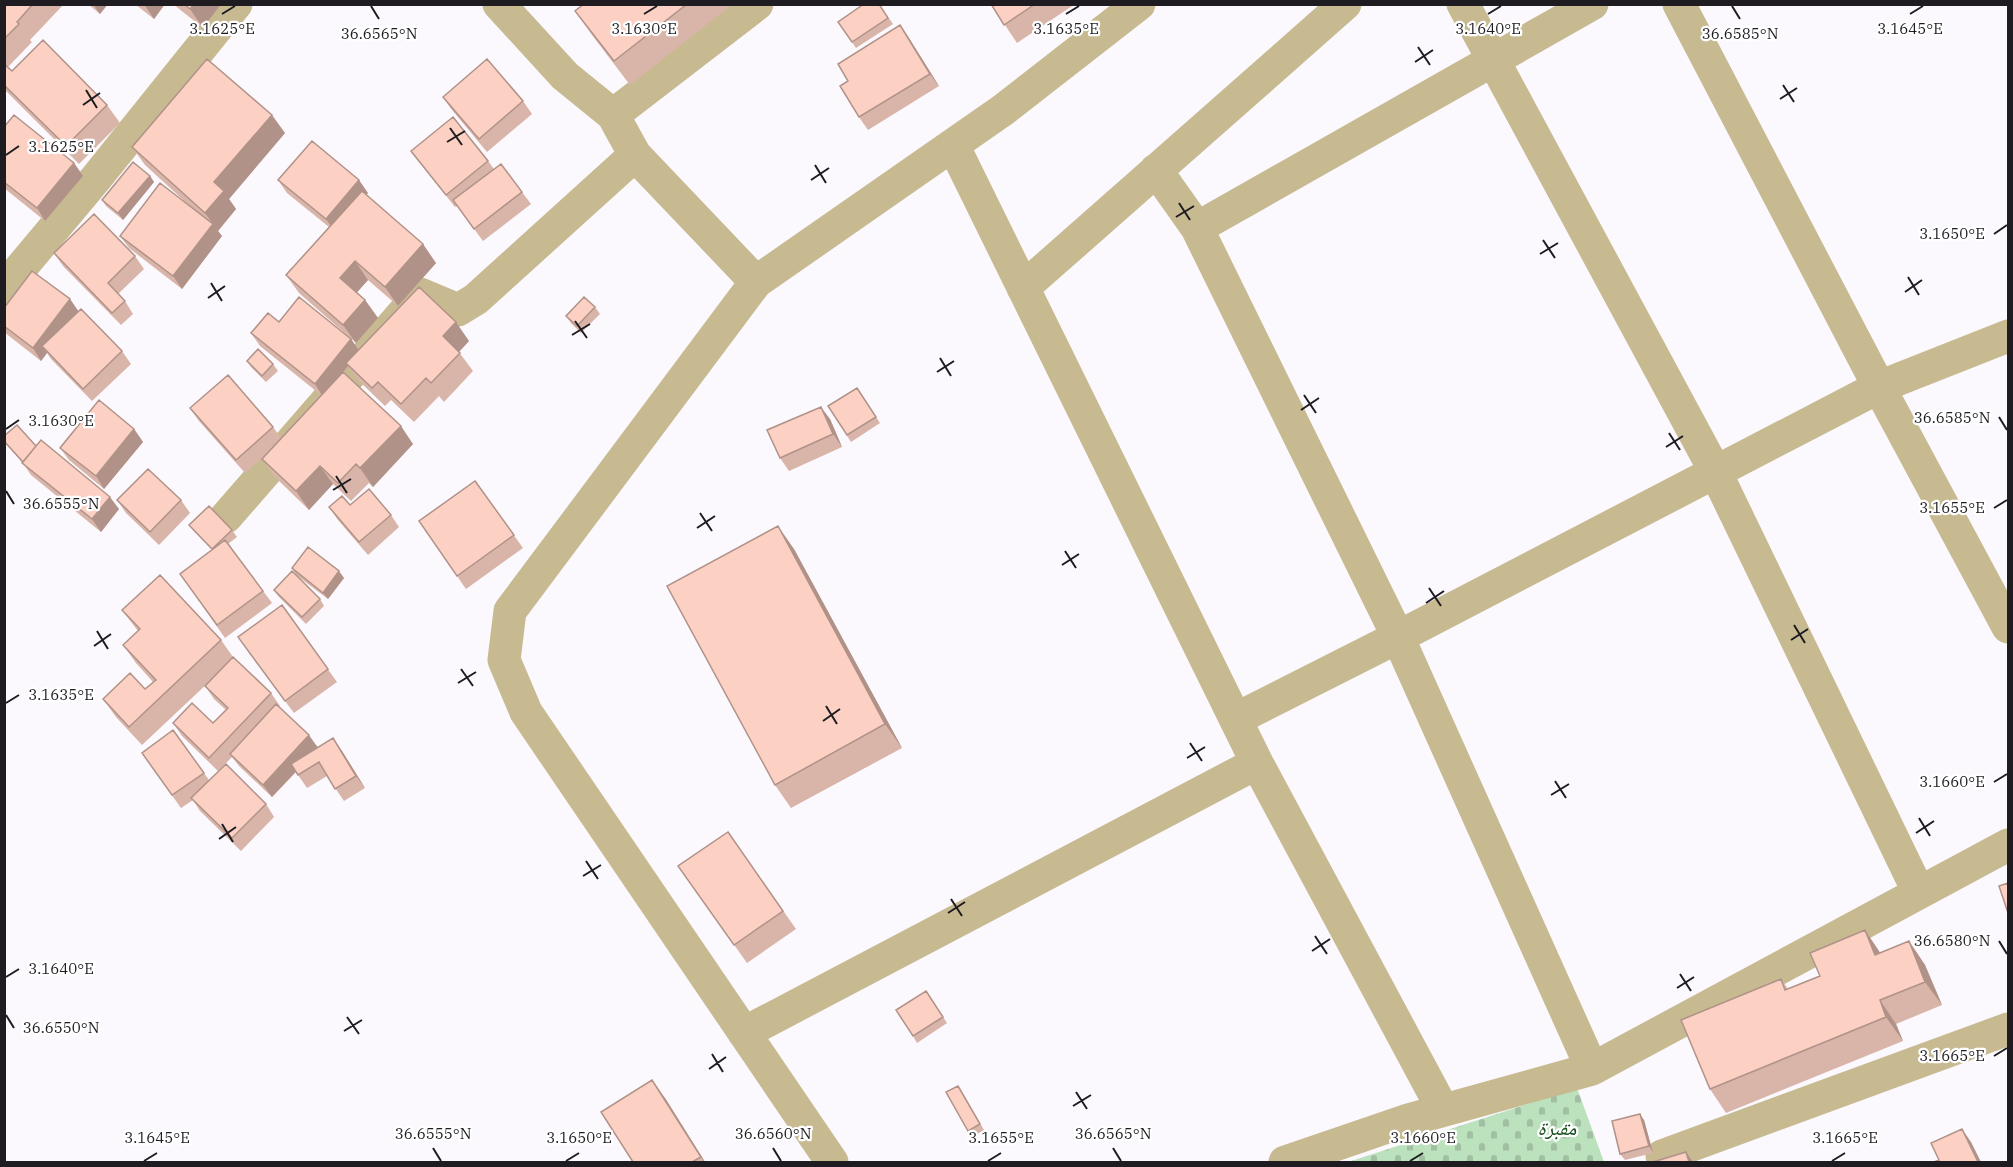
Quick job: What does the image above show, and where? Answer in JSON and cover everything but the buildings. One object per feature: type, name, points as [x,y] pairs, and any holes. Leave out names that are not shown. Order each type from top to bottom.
[{"type":"street","points":[[4,288],[236,4]]},
{"type":"street","points":[[499,4],[565,76],[613,115],[635,155],[756,282]]},
{"type":"street","points":[[613,115],[757,4]]},
{"type":"street","points":[[832,1162],[526,712],[504,660],[510,611],[756,282],[1004,110],[1139,4]]},
{"type":"street","points":[[1023,288],[1345,4]]},
{"type":"street","points":[[1463,4],[1715,471],[1918,893]]},
{"type":"street","points":[[1197,228],[1592,4]]},
{"type":"street","points":[[1679,4],[1879,387],[2008,627]]},
{"type":"street","points":[[953,146],[1257,763],[1443,1110]]},
{"type":"street","points":[[226,517],[420,294],[458,310],[476,299],[635,155]]},
{"type":"street","points":[[1156,170],[1197,228],[1398,637],[1592,1068]]},
{"type":"street","points":[[1236,719],[1879,387],[2008,336]]},
{"type":"street","points":[[744,1033],[1257,763]]},
{"type":"street","points":[[1285,1162],[1405,1121],[1592,1068],[2008,845]]},
{"type":"street","points":[[1662,1156],[2008,1029]]},
{"type":"green space","name":"مقبرة","points":[[1577,1088],[1604,1162],[1348,1162]]}]
